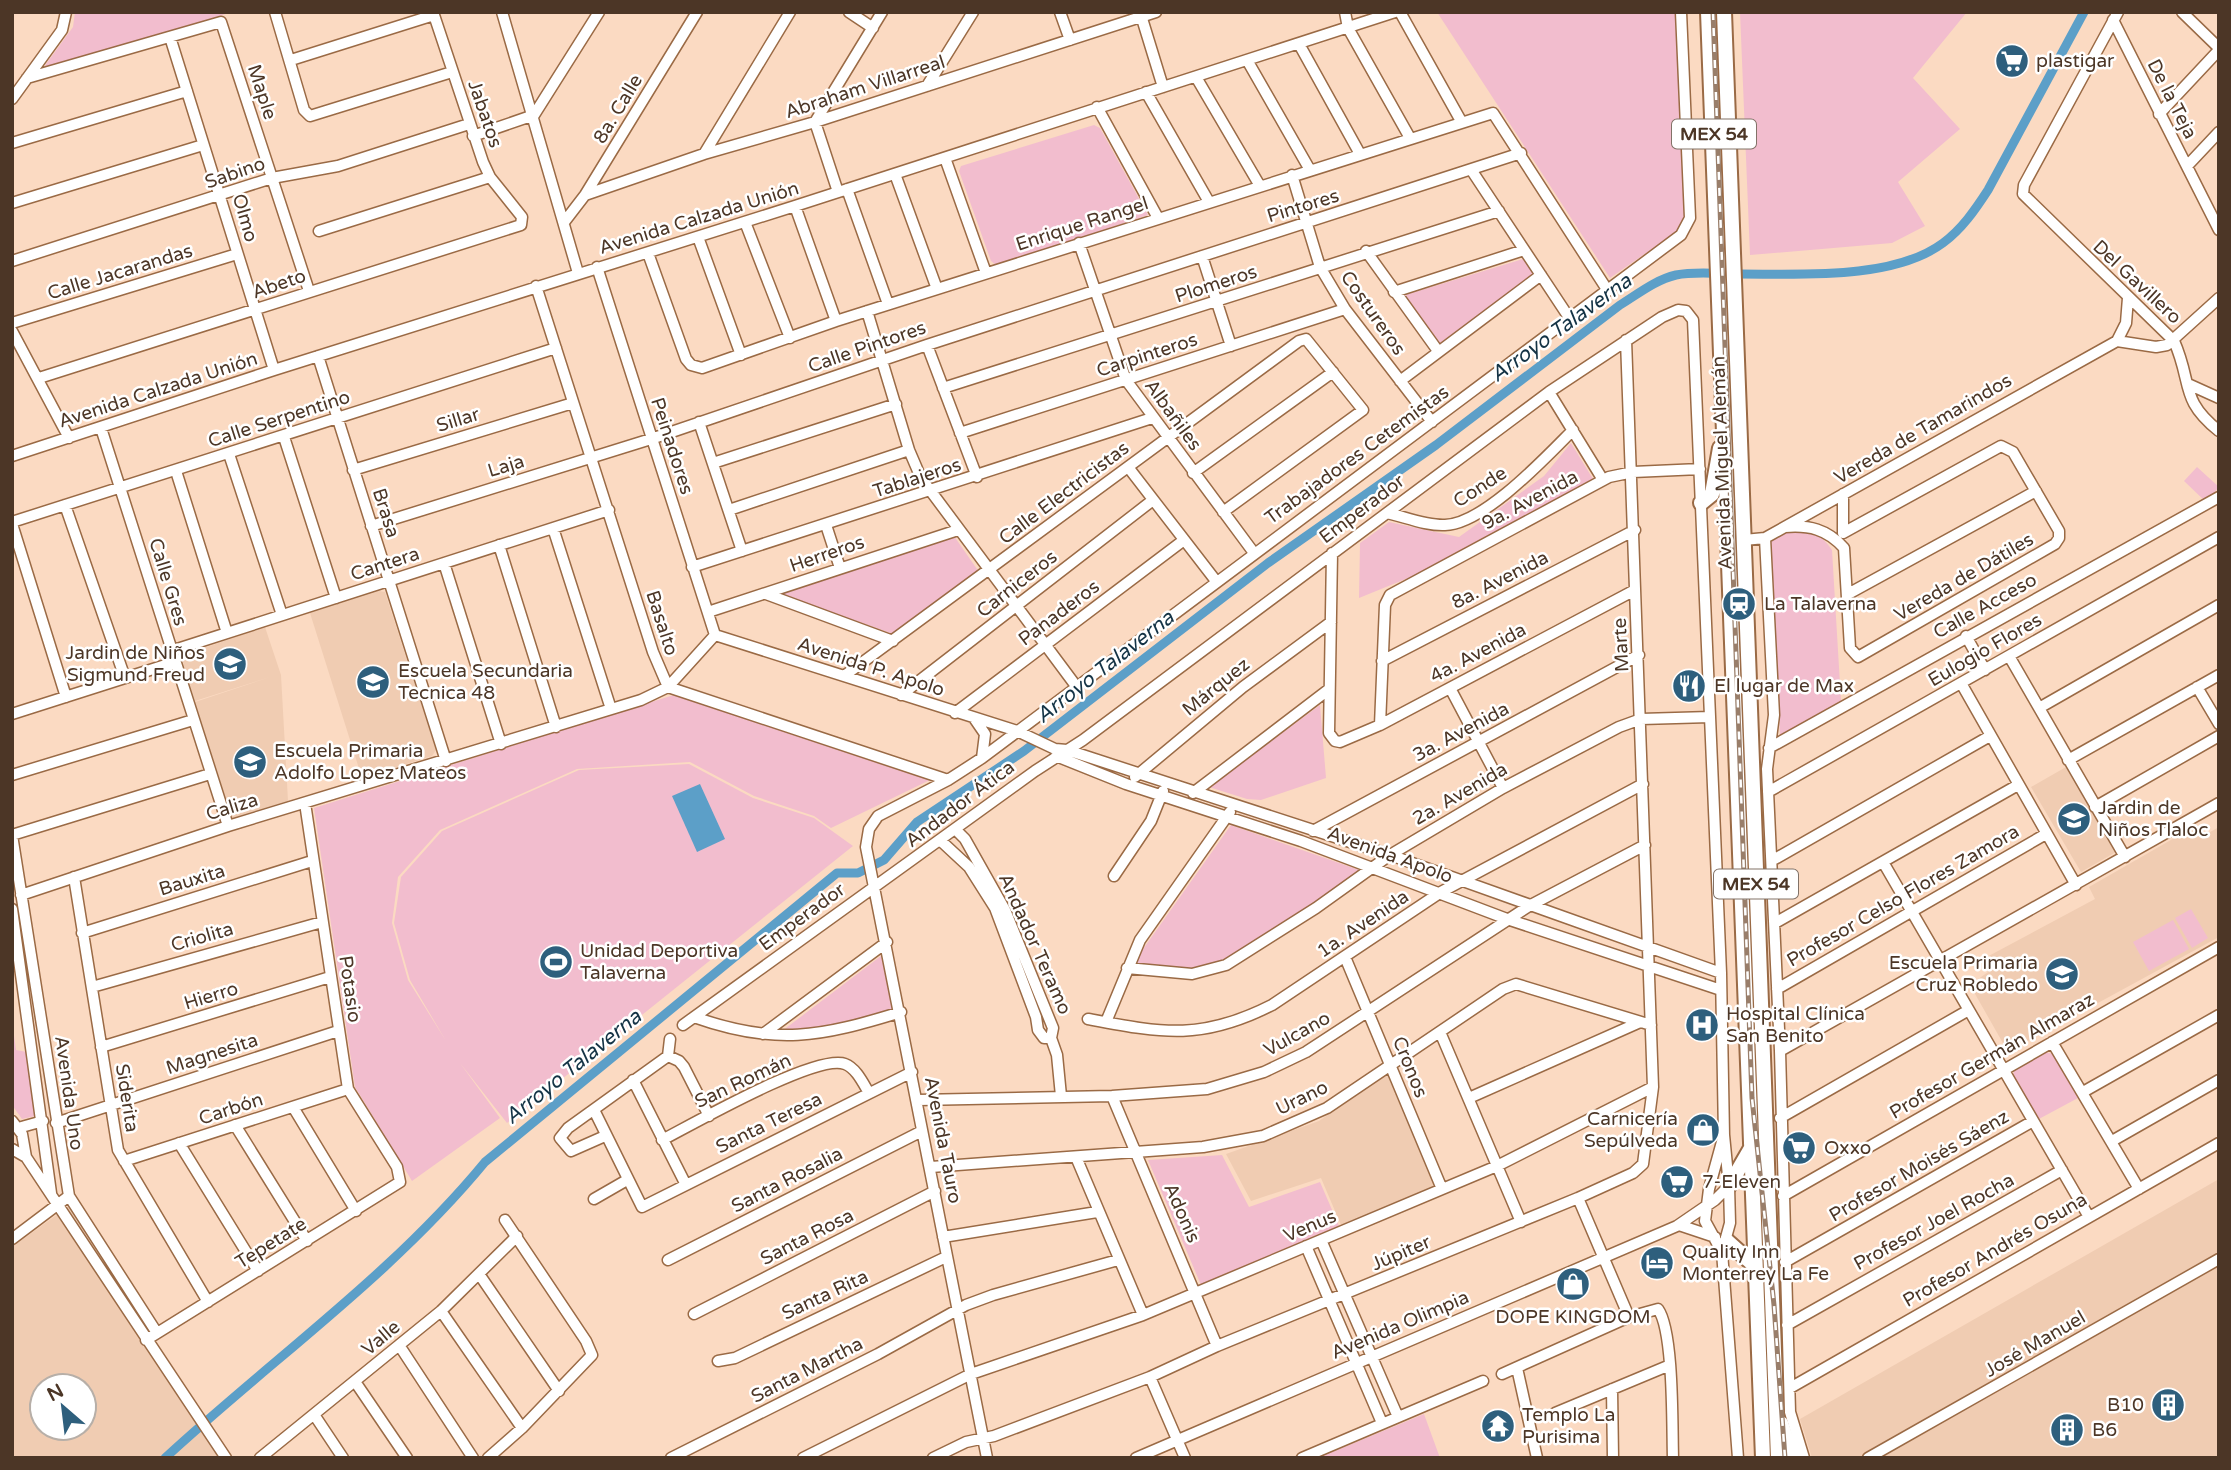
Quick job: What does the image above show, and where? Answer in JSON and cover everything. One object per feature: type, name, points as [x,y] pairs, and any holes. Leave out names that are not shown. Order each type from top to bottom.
[{"type":"highway","name":"Avenida Miguel Alemán","points":[[1709,12],[1744,540],[1778,1458]]},
{"type":"highway","name":"Avenida Miguel Alemán","points":[[1724,12],[1725,256]]},
{"type":"highway","name":"Avenida Miguel Alemán","points":[[1728,311],[1725,438],[1763,1458]]},
{"type":"highway","points":[[1701,503],[1712,494],[1725,438]]},
{"type":"highway","points":[[1729,1186],[1752,1147]]},
{"type":"highway","points":[[1725,1246],[1755,1266]]},
{"type":"highway","points":[[1775,1403],[1793,1458]]},
{"type":"street","points":[[12,99],[62,30],[66,12]]},
{"type":"street","points":[[275,12],[304,110],[314,116],[452,72]]},
{"type":"street","points":[[502,12],[578,272]]},
{"type":"street","points":[[506,23],[512,12]]},
{"type":"street","points":[[473,136],[534,115],[599,12]]},
{"type":"street","name":"8a. Calle","points":[[565,221],[585,195],[697,12]]},
{"type":"street","points":[[704,154],[790,12]]},
{"type":"street","points":[[849,12],[873,27]]},
{"type":"street","points":[[882,12],[815,122],[888,304]]},
{"type":"street","points":[[927,86],[973,12]]},
{"type":"street","points":[[1060,12],[1070,40]]},
{"type":"street","name":"Abraham Villarreal","points":[[585,195],[704,154],[815,122],[1156,12]]},
{"type":"street","points":[[1345,12],[1348,28],[1410,138]]},
{"type":"street","points":[[1398,12],[1461,121]]},
{"type":"street","name":"Avenida Calzada Unión","points":[[12,456],[578,272],[648,253],[1398,12]]},
{"type":"street","name":"Trabajadores Cetemistas","points":[[869,829],[878,816],[948,780],[982,758],[1676,240],[1689,224],[1681,12]]},
{"type":"street","points":[[2159,114],[2219,49],[2182,12]]},
{"type":"street","points":[[291,60],[434,14]]},
{"type":"street","name":"Jabatos","points":[[434,14],[473,136],[490,177],[522,217]]},
{"type":"street","points":[[1141,15],[1163,87]]},
{"type":"street","name":"De la Teja","points":[[2115,16],[2159,114],[2216,213],[2219,230]]},
{"type":"street","name":"Del Gavillero","points":[[2115,16],[2022,190],[2027,202],[2174,341],[2185,367],[2189,397],[2197,412],[2219,431]]},
{"type":"street","name":"Maple","points":[[170,37],[221,22],[309,291]]},
{"type":"street","points":[[27,78],[170,37]]},
{"type":"street","name":"Olmo","points":[[170,37],[274,370]]},
{"type":"street","points":[[1298,44],[1360,154]]},
{"type":"street","points":[[1247,60],[1310,170]]},
{"type":"street","points":[[1196,77],[1260,186]]},
{"type":"street","points":[[12,143],[187,92]]},
{"type":"street","points":[[1146,92],[1209,202]]},
{"type":"street","points":[[1097,107],[1158,218]]},
{"type":"street","name":"Enrique Rangel","points":[[648,253],[686,359],[696,368],[702,368],[888,304],[1461,121],[1493,113],[1521,153]]},
{"type":"street","name":"Sabino","points":[[12,261],[221,197],[272,178],[345,164],[469,124]]},
{"type":"street","points":[[2187,166],[2219,132]]},
{"type":"street","points":[[12,203],[203,145]]},
{"type":"street","points":[[1521,153],[1608,291]]},
{"type":"street","name":"Pintores","points":[[1095,291],[1521,153]]},
{"type":"street","points":[[945,158],[986,273]]},
{"type":"street","points":[[1472,171],[1570,319]]},
{"type":"street","points":[[895,174],[937,289]]},
{"type":"street","name":"Costureros","points":[[1292,175],[1320,267],[1345,309],[1432,422]]},
{"type":"street","points":[[319,231],[490,177]]},
{"type":"street","points":[[795,206],[836,321]]},
{"type":"street","name":"Plomeros","points":[[943,388],[1109,337],[1366,251],[1499,211]]},
{"type":"street","name":"Abeto","points":[[39,378],[257,310],[309,291],[517,228],[523,222],[522,217]]},
{"type":"street","points":[[745,222],[790,338]]},
{"type":"street","points":[[698,237],[741,355]]},
{"type":"street","name":"Albañiles","points":[[1079,243],[1109,337],[1126,380],[1254,553]]},
{"type":"street","points":[[1394,292],[1524,250]]},
{"type":"street","points":[[1366,251],[1438,351]]},
{"type":"street","name":"Calle Jacarandas","points":[[12,323],[237,254]]},
{"type":"street","points":[[1202,256],[1231,346]]},
{"type":"street","name":"Peinadores","points":[[597,267],[715,635]]},
{"type":"street","points":[[1400,381],[1541,275]]},
{"type":"street","name":"Basalto","points":[[537,286],[653,652],[668,687]]},
{"type":"street","name":"Calle Pintores","points":[[651,439],[882,359],[1095,291]]},
{"type":"street","points":[[2128,298],[2126,324],[2117,341],[2156,347],[2174,341],[2219,298]]},
{"type":"street","name":"Carpinteros","points":[[960,433],[1345,309]]},
{"type":"street","points":[[867,311],[909,450],[930,493],[1076,686]]},
{"type":"street","name":"Emperador","points":[[1067,750],[1549,392],[1672,312],[1686,311]]},
{"type":"street","name":"Avenida Miguel Alemán","points":[[1686,311],[1693,320],[1700,469],[1721,973],[1724,1135],[1729,1186],[1725,1246],[1738,1458]]},
{"type":"street","points":[[12,331],[69,438]]},
{"type":"street","name":"Calle Electricistas","points":[[844,676],[1304,339],[1309,340],[1333,372]]},
{"type":"street","name":"Marte","points":[[1626,340],[1633,472],[1649,966]]},
{"type":"street","name":"Vereda de Tamarindos","points":[[1744,540],[1765,538],[2117,341]]},
{"type":"street","points":[[927,345],[977,477]]},
{"type":"street","name":"Calle Serpentino","points":[[12,523],[556,348]]},
{"type":"street","name":"Brasa","points":[[317,356],[446,761]]},
{"type":"street","points":[[1193,473],[1333,372],[1363,410],[1223,512]]},
{"type":"street","points":[[2188,384],[2219,398]]},
{"type":"street","points":[[1549,392],[1604,480]]},
{"type":"street","name":"Sillar","points":[[353,470],[573,403]]},
{"type":"street","points":[[713,463],[896,404]]},
{"type":"street","name":"Tablajeros","points":[[692,568],[930,493],[1152,418]]},
{"type":"street","points":[[699,422],[742,551]]},
{"type":"street","name":"Calle Gres","points":[[101,428],[228,826]]},
{"type":"street","name":"Conde","points":[[1387,513],[1440,525],[1463,521],[1529,475],[1573,430]]},
{"type":"street","points":[[284,437],[336,598]]},
{"type":"street","name":"Laja","points":[[371,526],[651,439]]},
{"type":"street","points":[[1784,527],[1815,528],[1836,539],[1844,548],[1848,594],[2036,491],[2013,453],[2001,446],[1843,533],[1843,494]]},
{"type":"street","points":[[729,510],[909,450]]},
{"type":"street","points":[[229,453],[282,615]]},
{"type":"street","points":[[1128,467],[1216,581]]},
{"type":"street","name":"9a. Avenida","points":[[1382,661],[1388,598],[1604,480],[1633,472],[1700,469]]},
{"type":"street","points":[[176,471],[227,633]]},
{"type":"street","name":"Vereda de Dátiles","points":[[1848,594],[1850,648],[1854,656],[1863,656],[2055,544],[2059,531],[2036,491]]},
{"type":"street","name":"Calle Acceso","points":[[1769,748],[2219,497]]},
{"type":"street","name":"Carniceros","points":[[901,695],[1153,500]]},
{"type":"street","points":[[65,505],[125,678]]},
{"type":"street","name":"Cantera","points":[[171,650],[609,510]]},
{"type":"street","points":[[12,523],[66,697]]},
{"type":"street","points":[[826,525],[839,568]]},
{"type":"street","points":[[552,528],[611,709]]},
{"type":"street","name":"Herreros","points":[[708,612],[958,530]]},
{"type":"street","name":"8a. Avenida","points":[[1382,661],[1635,530]]},
{"type":"street","name":"Eulogio Flores","points":[[1768,792],[2219,537]]},
{"type":"street","points":[[1765,538],[1774,715],[1769,748],[1768,792],[1780,1051],[1790,1412],[1804,1458]]},
{"type":"street","name":"Panaderos","points":[[955,713],[1184,540]]},
{"type":"street","points":[[499,545],[555,727]]},
{"type":"street","points":[[1194,793],[1328,690],[1332,553]]},
{"type":"street","points":[[444,563],[501,744]]},
{"type":"street","name":"4a. Avenida","points":[[1328,690],[1329,733],[1335,741],[1346,741],[1635,590]]},
{"type":"street","points":[[766,594],[893,641]]},
{"type":"street","points":[[2039,708],[2219,605]]},
{"type":"street","name":"Márquez","points":[[1126,784],[1242,687],[1331,622]]},
{"type":"street","name":"Caliza","points":[[21,895],[228,826],[611,709],[668,687],[715,635]]},
{"type":"street","name":"Avenida P. Apolo","points":[[715,635],[1017,731]]},
{"type":"street","points":[[1966,636],[1984,670]]},
{"type":"street","name":"3a. Avenida","points":[[1301,841],[1314,830],[1639,655]]},
{"type":"street","points":[[2009,656],[2124,857]]},
{"type":"street","points":[[1380,724],[1382,661]]},
{"type":"street","points":[[13,711],[175,662]]},
{"type":"street","points":[[2068,760],[2219,675]]},
{"type":"street","points":[[1961,683],[2076,885]]},
{"type":"street","points":[[668,687],[948,780]]},
{"type":"street","points":[[2197,687],[2219,724]]},
{"type":"street","points":[[1450,688],[1503,788]]},
{"type":"street","name":"2a. Avenida","points":[[1127,968],[1192,974],[1226,965],[1316,908],[1390,855],[1503,788],[1619,727],[1641,719],[1710,717]]},
{"type":"street","points":[[974,718],[985,734],[982,758]]},
{"type":"street","points":[[12,775],[193,720]]},
{"type":"street","name":"Avenida Apolo","points":[[1017,731],[1053,752],[1126,784],[1301,841],[1507,919],[1721,990]]},
{"type":"street","points":[[1773,860],[1990,736]]},
{"type":"street","points":[[2095,807],[2219,736]]},
{"type":"street","name":"Andador Ática","points":[[880,879],[956,830],[1053,752],[1067,750]]},
{"type":"street","name":"Avenida Apolo","points":[[1067,750],[1390,855],[1721,973]]},
{"type":"street","points":[[12,835],[210,774]]},
{"type":"street","points":[[1114,876],[1151,821],[1166,784]]},
{"type":"street","name":"1a. Avenida","points":[[1088,1019],[1169,1031],[1225,1027],[1272,1005],[1459,881],[1643,784]]},
{"type":"street","points":[[1775,923],[2018,785]]},
{"type":"street","name":"Potasio","points":[[305,803],[348,1089],[397,1167]]},
{"type":"street","points":[[1780,1051],[2219,803]]},
{"type":"street","points":[[1106,1023],[1127,968],[1152,921],[1234,806]]},
{"type":"street","name":"Avenida Tauro","points":[[869,829],[867,852],[880,879],[887,942],[987,1458]]},
{"type":"street","name":"Andador Teramo","points":[[956,830],[965,839],[1005,910],[1053,1028],[1051,1038],[1057,1055],[1061,1096]]},
{"type":"street","name":"Profesor Celso Flores Zamora","points":[[1777,989],[2046,834]]},
{"type":"street","name":"Avenida Uno","points":[[12,835],[69,1196],[157,1333]]},
{"type":"street","points":[[941,841],[969,867],[995,908],[1024,981],[1038,1030],[1044,1038],[1051,1038]]},
{"type":"street","name":"Vulcano","points":[[918,1100],[1112,1096],[1207,1090],[1228,1085],[1306,1052],[1507,919],[1645,845]]},
{"type":"street","name":"Bauxita","points":[[82,933],[312,861]]},
{"type":"street","points":[[1883,862],[2089,1217]]},
{"type":"street","name":"Siderita","points":[[74,877],[117,1147],[208,1302]]},
{"type":"street","name":"Emperador","points":[[683,1025],[880,879]]},
{"type":"street","name":"Avenida Uno","points":[[12,909],[54,1200],[226,1458]]},
{"type":"street","name":"Criolita","points":[[92,987],[322,922]]},
{"type":"street","points":[[763,1034],[887,942]]},
{"type":"street","name":"Profesor Germán Almaraz","points":[[1783,1196],[2219,947]]},
{"type":"street","name":"Cronos","points":[[1345,957],[1442,1189]]},
{"type":"street","name":"Júpiter","points":[[933,1458],[966,1442],[984,1438],[1150,1377],[1217,1346],[1521,1222],[1633,1173],[1643,1164],[1653,1087],[1649,966]]},
{"type":"street","name":"Hierro","points":[[101,1047],[330,977]]},
{"type":"street","name":"Urano","points":[[931,1167],[1203,1147],[1263,1136],[1327,1108],[1503,989],[1516,984],[1651,1025]]},
{"type":"street","points":[[1780,1118],[1968,1011]]},
{"type":"street","points":[[694,1017],[735,1030],[784,1038],[820,1035],[901,1012]]},
{"type":"street","points":[[2083,1092],[2219,1015]]},
{"type":"street","points":[[1469,1098],[1638,1023]]},
{"type":"street","name":"Magnesita","points":[[56,1123],[338,1031]]},
{"type":"street","points":[[1440,1032],[1521,1222]]},
{"type":"street","points":[[605,1136],[571,1151],[560,1139],[568,1128],[668,1056],[670,1039]]},
{"type":"street","points":[[2052,1042],[2139,1189]]},
{"type":"street","points":[[668,1056],[679,1061],[684,1067],[709,1116]]},
{"type":"street","name":"San Román","points":[[662,1140],[791,1075],[837,1062],[851,1067],[869,1093]]},
{"type":"street","name":"Santa Teresa","points":[[626,1181],[642,1207],[912,1072]]},
{"type":"street","points":[[633,1080],[685,1184]]},
{"type":"street","points":[[2112,1141],[2219,1080]]},
{"type":"street","name":"Venus","points":[[803,1458],[971,1374],[1143,1315],[1497,1167],[1653,1087]]},
{"type":"street","name":"Carbón","points":[[124,1161],[348,1089]]},
{"type":"street","name":"Adonis","points":[[1112,1096],[1197,1292],[1217,1346]]},
{"type":"street","points":[[293,1107],[356,1211]]},
{"type":"street","points":[[594,1110],[626,1181],[594,1199]]},
{"type":"street","points":[[43,1121],[15,1125],[26,1157],[54,1200]]},
{"type":"street","name":"Profesor Moisés Sáenz","points":[[1785,1262],[2033,1121]]},
{"type":"street","points":[[235,1125],[307,1241]]},
{"type":"street","name":"Santa Rosalia","points":[[667,1260],[922,1131]]},
{"type":"street","name":"Avenida Miguel Alemán","points":[[1712,1236],[1705,1222],[1706,1206],[1724,1135]]},
{"type":"street","points":[[179,1143],[258,1271]]},
{"type":"street","name":"Profesor Andrés Osuna","points":[[1790,1388],[2219,1143]]},
{"type":"street","points":[[12,1149],[26,1157]]},
{"type":"street","points":[[1076,1157],[1097,1212],[1143,1315]]},
{"type":"street","name":"Tepetate","points":[[146,1340],[398,1185],[401,1177],[397,1167]]},
{"type":"street","name":"Profesor Joel Rocha","points":[[1787,1325],[2062,1170]]},
{"type":"street","name":"Avenida Olimpia","points":[[1136,1458],[1679,1225],[1729,1186]]},
{"type":"street","name":"Santa Rosa","points":[[694,1314],[935,1191]]},
{"type":"street","points":[[12,1239],[54,1200],[69,1196]]},
{"type":"street","points":[[1578,1198],[1629,1317]]},
{"type":"street","points":[[943,1237],[1097,1212]]},
{"type":"street","points":[[488,1458],[522,1429],[592,1355],[575,1324],[505,1220]]},
{"type":"street","points":[[1679,1225],[1712,1236],[1725,1246]]},
{"type":"street","name":"Valle","points":[[260,1458],[275,1454],[315,1416],[440,1311],[517,1237]]},
{"type":"street","points":[[1321,1240],[1398,1417]]},
{"type":"street","points":[[1306,1247],[1382,1423]]},
{"type":"street","name":"Santa Rita","points":[[718,1361],[735,1358],[946,1257]]},
{"type":"street","name":"José Manuel","points":[[1868,1458],[2219,1259]]},
{"type":"street","name":"Santa Martha","points":[[671,1458],[958,1310],[992,1295],[1118,1260]]},
{"type":"street","points":[[479,1275],[559,1391]]},
{"type":"street","points":[[1502,1374],[1629,1317],[1658,1309],[1662,1317],[1670,1365],[1673,1458]]},
{"type":"street","points":[[440,1311],[522,1429]]},
{"type":"street","points":[[399,1345],[473,1458]]},
{"type":"street","points":[[1555,1413],[1670,1365]]},
{"type":"street","points":[[1517,1368],[1537,1458]]},
{"type":"street","points":[[1150,1377],[1185,1458]]},
{"type":"street","points":[[1302,1458],[1483,1381]]},
{"type":"street","points":[[356,1383],[407,1458]]},
{"type":"street","points":[[1612,1389],[1614,1458]]},
{"type":"street","points":[[315,1416],[342,1458]]},
{"type":"shaded area","points":[[75,12],[232,12],[41,71],[73,27]]},
{"type":"shaded area","points":[[1437,12],[1675,12],[1685,226],[1610,278]]},
{"type":"shaded area","points":[[1740,12],[1967,12],[1913,78],[1960,129],[1898,182],[1925,226],[1892,243],[1750,255]]},
{"type":"shaded area","points":[[1094,125],[1100,128],[1148,215],[997,266],[991,261],[959,171],[961,166]]},
{"type":"shaded area","points":[[1523,259],[1534,274],[1440,343],[1405,295]]},
{"type":"shaded area","points":[[1571,443],[1593,479],[1413,576],[1359,598],[1360,543],[1389,522],[1459,537],[1544,476]]},
{"type":"shaded area","points":[[2197,467],[2219,487],[2206,502],[2184,481]]},
{"type":"shaded area","points":[[1788,530],[1813,533],[1823,539],[1832,550],[1841,701],[1780,735],[1771,540]]},
{"type":"shaded area","points":[[954,536],[979,572],[893,634],[778,593]]},
{"type":"shaded area","name":"Escuela Secundaria Tecnica 48","points":[[379,591],[385,592],[436,750],[432,756],[362,778],[310,613]]},
{"type":"shaded area","name":"Escuela Primaria Adolfo Lopez Mateos","points":[[265,627],[281,675],[288,801],[232,818],[195,702],[270,677],[195,701],[181,656]]},
{"type":"shaded area","points":[[677,694],[932,779],[831,828],[814,816],[754,796],[690,762],[577,769],[440,830],[398,877],[392,923],[408,980],[446,1041],[410,980],[394,923],[401,877],[442,831],[579,770],[689,764],[753,798],[814,818],[853,846],[507,1123],[460,1063],[500,1118],[412,1181],[355,1087],[314,808]]},
{"type":"shaded area","points":[[1320,705],[1326,778],[1261,800],[1247,799],[1209,787]]},
{"type":"shaded area","name":"Jardin de Niños Tlaloc","points":[[2066,767],[2116,852],[2081,872],[2031,787]]},
{"type":"shaded area","points":[[1231,825],[1362,871],[1228,960],[1199,970],[1137,966],[1136,959]]},
{"type":"shaded area","points":[[2197,825],[2203,836],[2219,827],[2219,937],[2008,1052],[1970,985],[1988,972],[1983,959],[2095,899],[2089,887]]},
{"type":"shaded area","points":[[2191,909],[2208,938],[2192,948],[2175,918]]},
{"type":"shaded area","points":[[2173,920],[2189,949],[2149,971],[2133,942]]},
{"type":"shaded area","points":[[881,956],[895,1016],[823,1034],[782,1031]]},
{"type":"shaded area","points":[[12,1021],[16,1050],[27,1052],[35,1116],[22,1119],[12,1105]]},
{"type":"shaded area","points":[[2045,1052],[2053,1054],[2078,1098],[2037,1120],[2013,1078],[2014,1070]]},
{"type":"shaded area","points":[[1387,1074],[1435,1187],[1341,1225],[1321,1178],[1251,1201],[1226,1154],[1319,1121]]},
{"type":"shaded area","points":[[1222,1155],[1249,1207],[1320,1182],[1339,1226],[1201,1285],[1148,1160]]},
{"type":"shaded area","points":[[2219,1179],[2219,1458],[1812,1458],[1800,1419]]},
{"type":"shaded area","points":[[69,1206],[149,1337],[230,1458],[12,1458],[12,1247]]},
{"type":"shaded area","points":[[1424,1414],[1440,1458],[1318,1458]]},
{"type":"water","points":[[700,784],[725,839],[697,852],[672,796]]},
{"type":"waterway","name":"Arroyo Talaverna","points":[[165,1458],[371,1279],[411,1242],[485,1162],[837,873],[858,873],[884,860],[917,822],[1024,751],[1268,563],[1436,445],[1620,305],[1654,284],[1676,275],[1818,274],[1873,269],[1922,255],[1950,238],[1988,190],[2084,12]]},
{"type":"railway","points":[[1713,12],[1752,1098],[1774,1305],[1785,1458]]},
{"type":"place","name":"plastigar","points":[[2012,61]]},
{"type":"place","name":"La Talaverna","points":[[1739,604]]},
{"type":"place","name":"Jardin de Niños Sigmund Freud","points":[[230,664]]},
{"type":"place","name":"Escuela Secundaria Tecnica 48","points":[[373,682]]},
{"type":"place","name":"El lugar de Max","points":[[1689,686]]},
{"type":"place","name":"Escuela Primaria Adolfo Lopez Mateos","points":[[250,762]]},
{"type":"place","name":"Jardin de Niños Tlaloc","points":[[2074,819]]},
{"type":"place","name":"Unidad Deportiva Talaverna","points":[[556,962]]},
{"type":"place","name":"Escuela Primaria Cruz Robledo","points":[[2062,974]]},
{"type":"place","name":"Hospital Clínica San Benito","points":[[1702,1025]]},
{"type":"place","name":"Carnicería Sepúlveda","points":[[1703,1130]]},
{"type":"place","name":"Oxxo","points":[[1799,1148]]},
{"type":"place","name":"7-Eleven","points":[[1677,1182]]},
{"type":"place","name":"Quality Inn Monterrey La Fe","points":[[1657,1263]]},
{"type":"place","name":"DOPE KINGDOM","points":[[1573,1284]]},
{"type":"place","name":"B10","points":[[2168,1405]]},
{"type":"place","name":"Templo La Purisima","points":[[1498,1426]]},
{"type":"place","name":"B6","points":[[2067,1430]]}]
